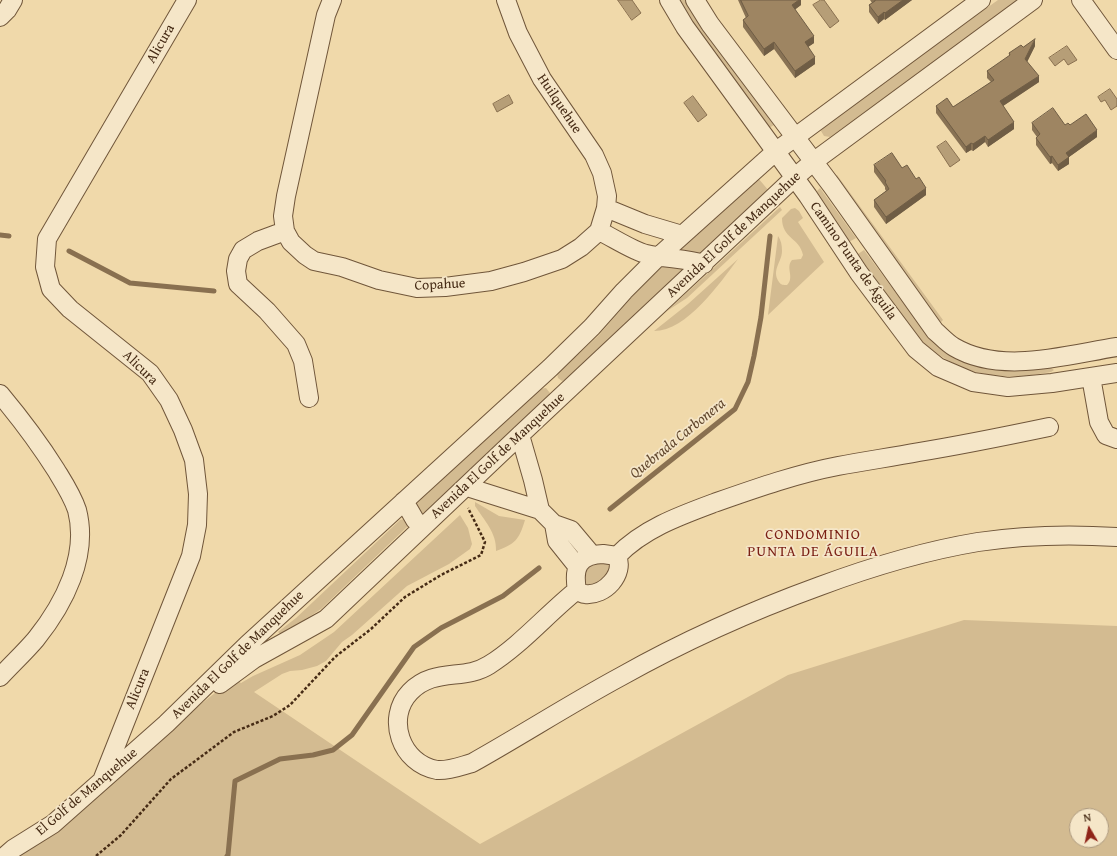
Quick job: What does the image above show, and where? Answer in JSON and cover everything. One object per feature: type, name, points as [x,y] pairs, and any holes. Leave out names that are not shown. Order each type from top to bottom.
[{"type":"street","points":[[0,17],[7,10],[13,0]]},
{"type":"street","name":"Alicura","points":[[102,781],[190,556],[197,525],[198,494],[194,460],[183,430],[169,400],[150,373],[70,309],[51,289],[45,267],[47,239],[187,0]]},
{"type":"street","points":[[309,398],[303,361],[296,344],[267,311],[238,284],[236,271],[238,259],[243,250],[258,240],[285,231],[283,216],[286,196],[326,15],[332,0]]},
{"type":"street","name":"Huilquehue","points":[[506,0],[518,34],[542,79],[598,163],[605,183],[607,196],[606,208],[599,231]]},
{"type":"street","name":"Camino Punta de Águila","points":[[669,0],[685,27],[794,178],[859,273],[916,349],[938,367],[973,382],[1008,387],[1052,383],[1117,373]]},
{"type":"street","name":"Camino Punta de Águila","points":[[695,0],[710,24],[813,162],[935,331],[954,347],[975,356],[1001,362],[1027,362],[1117,347]]},
{"type":"street","name":"Avenida El Golf de Manquehue","points":[[166,724],[247,645],[542,375],[592,327],[624,291],[658,257],[775,152],[981,0]]},
{"type":"street","name":"Avenida El Golf de Manquehue","points":[[166,724],[254,659],[326,619],[794,178],[813,162],[1033,0]]},
{"type":"street","points":[[1081,0],[1117,50]]},
{"type":"street","points":[[606,208],[645,224],[682,235]]},
{"type":"street","name":"Copahue","points":[[285,231],[291,242],[314,261],[342,267],[380,280],[417,288],[445,287],[491,281],[524,272],[562,259],[581,247],[599,231]]},
{"type":"street","points":[[599,231],[644,254],[658,257],[693,260],[704,264]]},
{"type":"street","points":[[542,375],[551,381],[562,396]]},
{"type":"street","points":[[1091,377],[1099,422],[1106,435],[1117,439]]},
{"type":"street","points":[[0,394],[21,418],[44,450],[71,496],[80,524],[80,538],[76,563],[66,592],[56,610],[34,640],[0,677]]},
{"type":"street","points":[[617,556],[634,540],[658,526],[738,494],[791,478],[838,466],[1049,427]]},
{"type":"street","points":[[520,435],[540,510]]},
{"type":"street","points":[[467,487],[540,510],[554,524],[571,530],[592,554]]},
{"type":"street","points":[[404,501],[415,520],[423,527]]},
{"type":"street","points":[[554,524],[557,541],[577,566]]},
{"type":"street","points":[[577,590],[510,650],[489,665],[476,672],[443,675],[425,681],[416,686],[404,701],[398,720],[400,739],[410,756],[427,767],[436,770],[446,770],[472,764],[620,676],[693,639],[761,608],[882,565],[946,548],[1012,538],[1051,536],[1117,537]]},
{"type":"street","points":[[592,554],[617,556],[620,562],[618,573],[602,590],[584,594],[577,590],[575,579],[577,566],[584,559],[592,554]]},
{"type":"street","name":"El Golf de Manquehue","points":[[5,856],[53,824],[166,724]]},
{"type":"path","points":[[96,856],[121,835],[171,779],[234,732],[273,716],[290,705],[335,657],[371,629],[405,597],[441,575],[481,555],[485,542],[466,505]]},
{"type":"shaded area","points":[[618,0],[632,0],[641,13],[632,20]]},
{"type":"shaded area","points":[[679,0],[685,0],[774,125],[769,128],[696,27]]},
{"type":"shaded area","points":[[821,0],[824,0],[839,21],[830,28],[813,5]]},
{"type":"shaded area","points":[[998,0],[1020,0],[830,137],[824,136],[821,131],[822,126]]},
{"type":"shaded area","points":[[1067,46],[1077,60],[1068,65],[1064,59],[1055,66],[1049,58]]},
{"type":"shaded area","points":[[1110,89],[1117,99],[1117,106],[1111,110],[1105,100],[1101,102],[1098,97]]},
{"type":"shaded area","points":[[509,95],[513,103],[497,112],[493,104]]},
{"type":"shaded area","points":[[693,96],[707,115],[698,122],[684,103]]},
{"type":"shaded area","points":[[946,141],[960,160],[950,167],[937,147]]},
{"type":"shaded area","points":[[837,175],[943,320],[941,322],[935,316],[835,177]]},
{"type":"shaded area","points":[[758,178],[769,191],[707,251],[700,253],[683,252],[681,249]]},
{"type":"shaded area","points":[[820,188],[856,238],[849,242],[816,192]]},
{"type":"shaded area","points":[[780,207],[782,210],[687,298],[667,311]]},
{"type":"shaded area","points":[[795,208],[799,211],[803,218],[798,222],[824,262],[768,315],[778,236],[781,243],[782,255],[776,270],[776,274],[781,284],[787,285],[789,282],[789,266],[792,260],[801,259],[803,255],[801,249],[785,230],[783,225],[782,218],[791,209]]},
{"type":"shaded area","points":[[864,250],[922,328],[963,360],[982,367],[1000,370],[1020,371],[1050,367],[1054,370],[1051,372],[1030,375],[992,375],[974,372],[941,356],[926,344],[905,323],[858,257],[858,254]]},
{"type":"shaded area","points":[[738,259],[702,304],[690,315],[679,323],[666,329],[654,331],[688,304]]},
{"type":"shaded area","points":[[667,262],[686,268],[565,380],[562,381],[558,378],[557,374],[598,336],[640,288]]},
{"type":"shaded area","points":[[546,388],[550,393],[548,396],[425,512],[421,514],[414,510],[417,503],[540,389]]},
{"type":"shaded area","points":[[475,502],[499,516],[525,520],[518,537],[508,546],[496,551],[496,544],[492,533],[475,506]]},
{"type":"shaded area","points":[[460,515],[468,528],[472,544],[470,549],[449,564],[407,586],[352,635],[342,642],[326,661],[317,666],[282,674],[254,692],[480,844],[788,675],[964,620],[1117,626],[1117,856],[7,856],[234,678],[241,683],[300,655],[334,632]]},
{"type":"shaded area","points":[[406,519],[408,526],[321,609],[281,634],[278,632],[296,618],[400,520]]},
{"type":"shaded area","points":[[609,561],[611,567],[603,579],[596,583],[581,585],[584,573],[589,566],[596,563]]},
{"type":"building","points":[[741,0],[799,0],[792,5],[814,36],[805,42],[815,57],[795,71],[774,42],[764,49],[743,20],[748,16]]},
{"type":"building","points":[[875,0],[903,0],[878,17],[869,5]]},
{"type":"building","points":[[1035,39],[1025,59],[1039,76],[1000,101],[1014,122],[988,140],[985,136],[966,147],[936,106],[947,98],[953,107],[994,80],[987,71],[1010,55],[1009,53],[1021,45],[1023,47]]},
{"type":"building","points":[[1053,108],[1065,125],[1068,123],[1070,125],[1086,114],[1097,130],[1066,153],[1069,157],[1058,165],[1036,138],[1040,134],[1032,123]]},
{"type":"building","points":[[892,153],[902,168],[907,165],[916,179],[919,177],[926,188],[886,217],[874,200],[889,189],[885,182],[886,181],[874,165]]},
{"type":"waterway","points":[[0,235],[9,236]]},
{"type":"waterway","name":"Quebrada Carbonera","points":[[610,509],[735,409],[748,382],[754,356],[761,317],[770,236]]},
{"type":"waterway","points":[[69,251],[130,283],[214,291]]},
{"type":"waterway","name":"Quebrada Carbonera","points":[[227,856],[235,781],[280,759],[313,755],[333,750],[352,735],[414,647],[441,628],[503,596],[539,568]]},
{"type":"district","name":"CONDOMINIO PUNTA DE ÁGUILA","points":[[813,544]]}]
